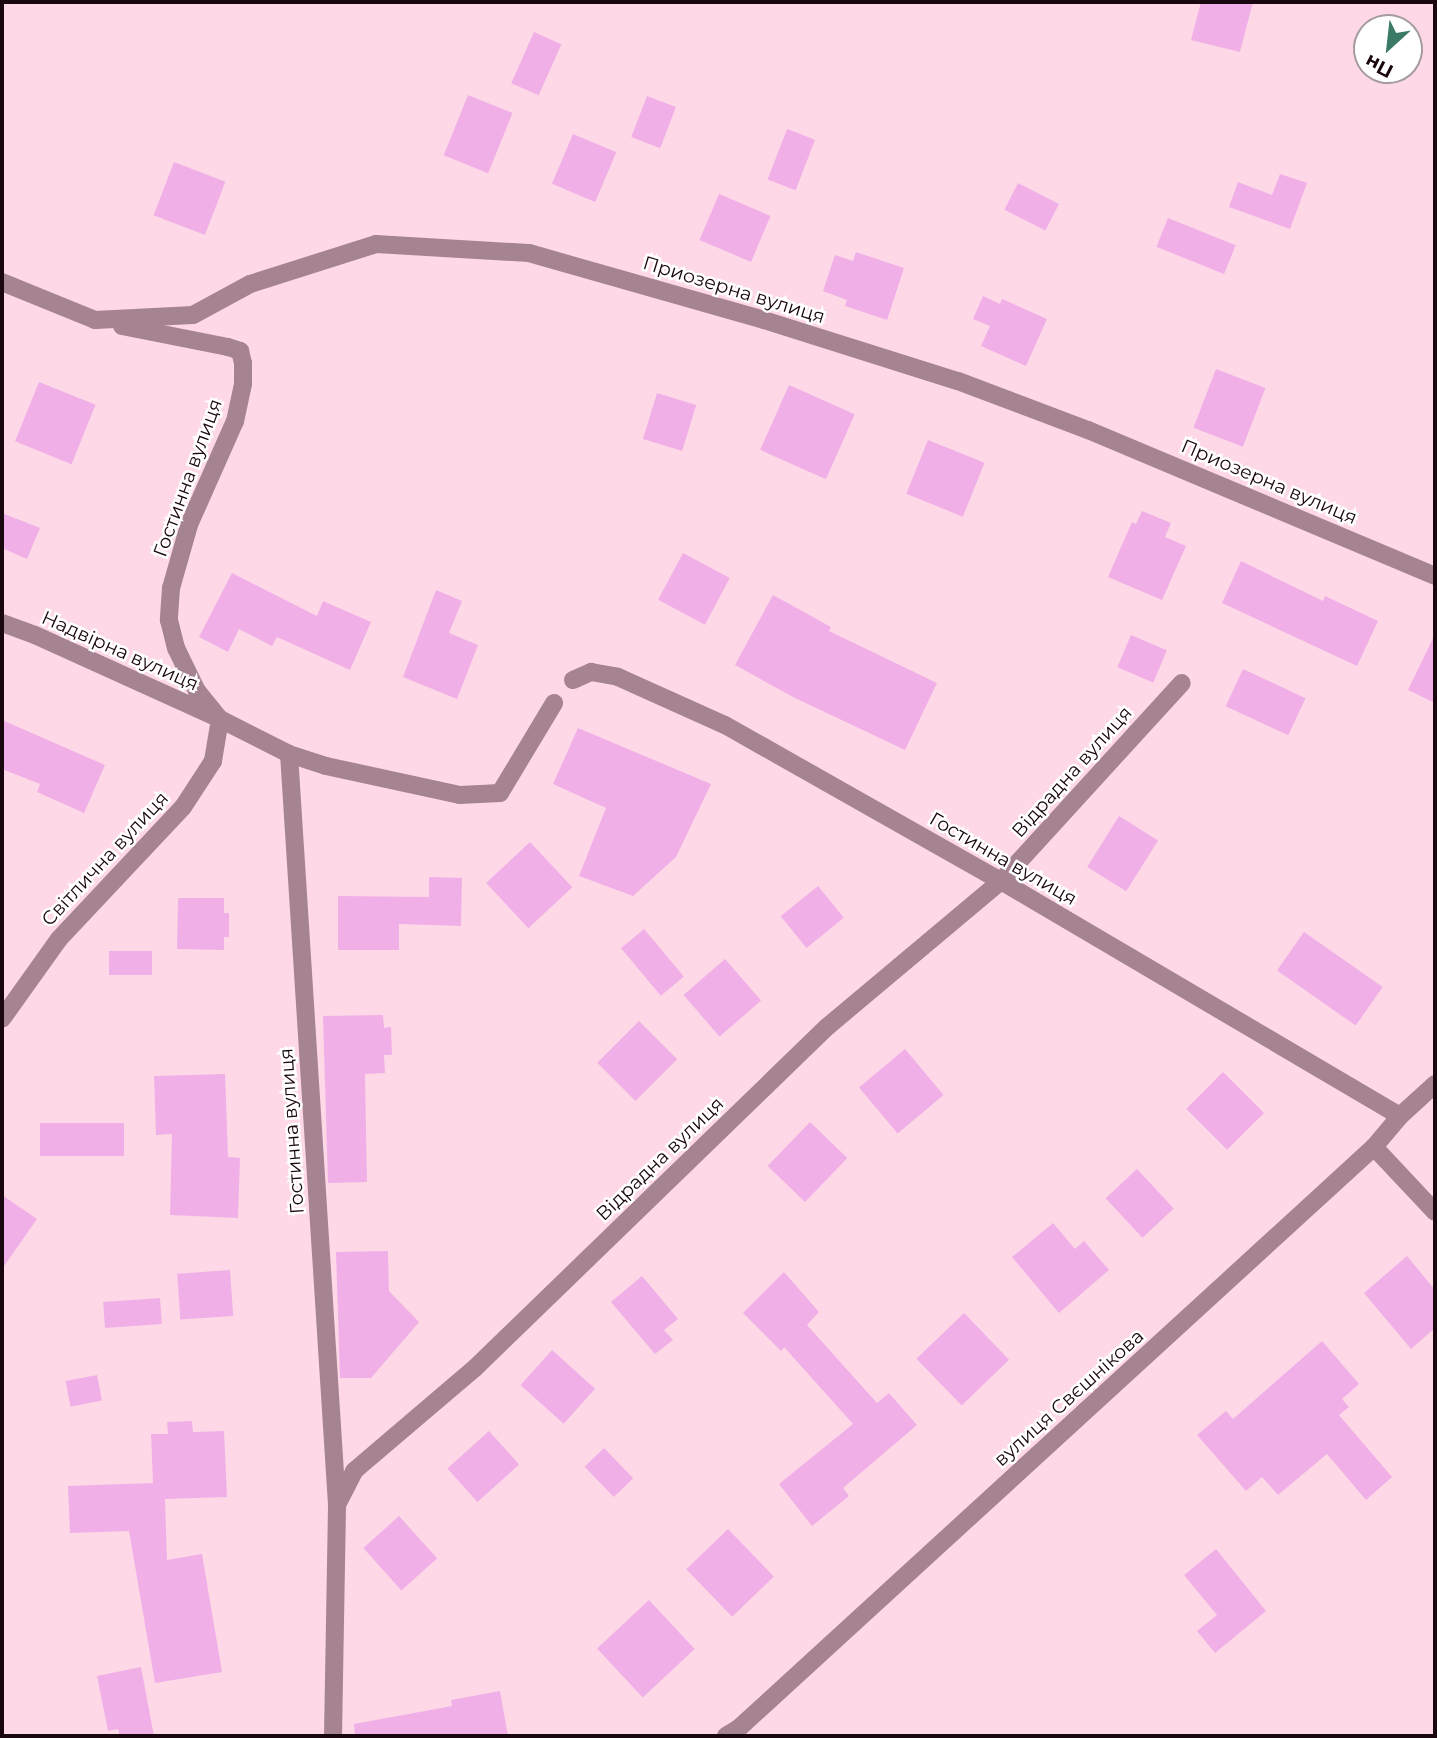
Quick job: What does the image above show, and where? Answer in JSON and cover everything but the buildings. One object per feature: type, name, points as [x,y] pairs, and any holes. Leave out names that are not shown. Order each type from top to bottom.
[{"type":"street","name":"Приозерна вулиця","points":[[2,282],[95,320],[192,315],[250,284],[376,244],[529,253],[765,320],[958,381],[1088,430],[1435,576]]},
{"type":"street","name":"Гостинна вулиця","points":[[95,320],[240,351],[243,384],[235,421],[190,526],[171,588],[169,620],[176,648],[197,691],[220,719],[289,754],[460,795],[500,793],[554,703]]},
{"type":"street","name":"Надвірна вулиця","points":[[2,623],[35,635],[220,719]]},
{"type":"street","name":"Гостинна вулиця","points":[[573,680],[591,672],[639,684],[724,725],[1001,881],[1401,1116]]},
{"type":"street","name":"Відрадна вулиця","points":[[333,1736],[337,1505],[354,1471],[475,1368],[827,1027],[1001,881],[1182,683]]},
{"type":"street","name":"Світлична вулиця","points":[[2,1019],[59,939],[183,807],[213,761],[220,719]]},
{"type":"street","name":"Гостинна вулиця","points":[[289,754],[337,1505]]},
{"type":"street","name":"вулиця Свєшнікова","points":[[726,1736],[739,1728],[1374,1147],[1401,1116],[1435,1084]]},
{"type":"street","points":[[1374,1147],[1435,1212]]}]
